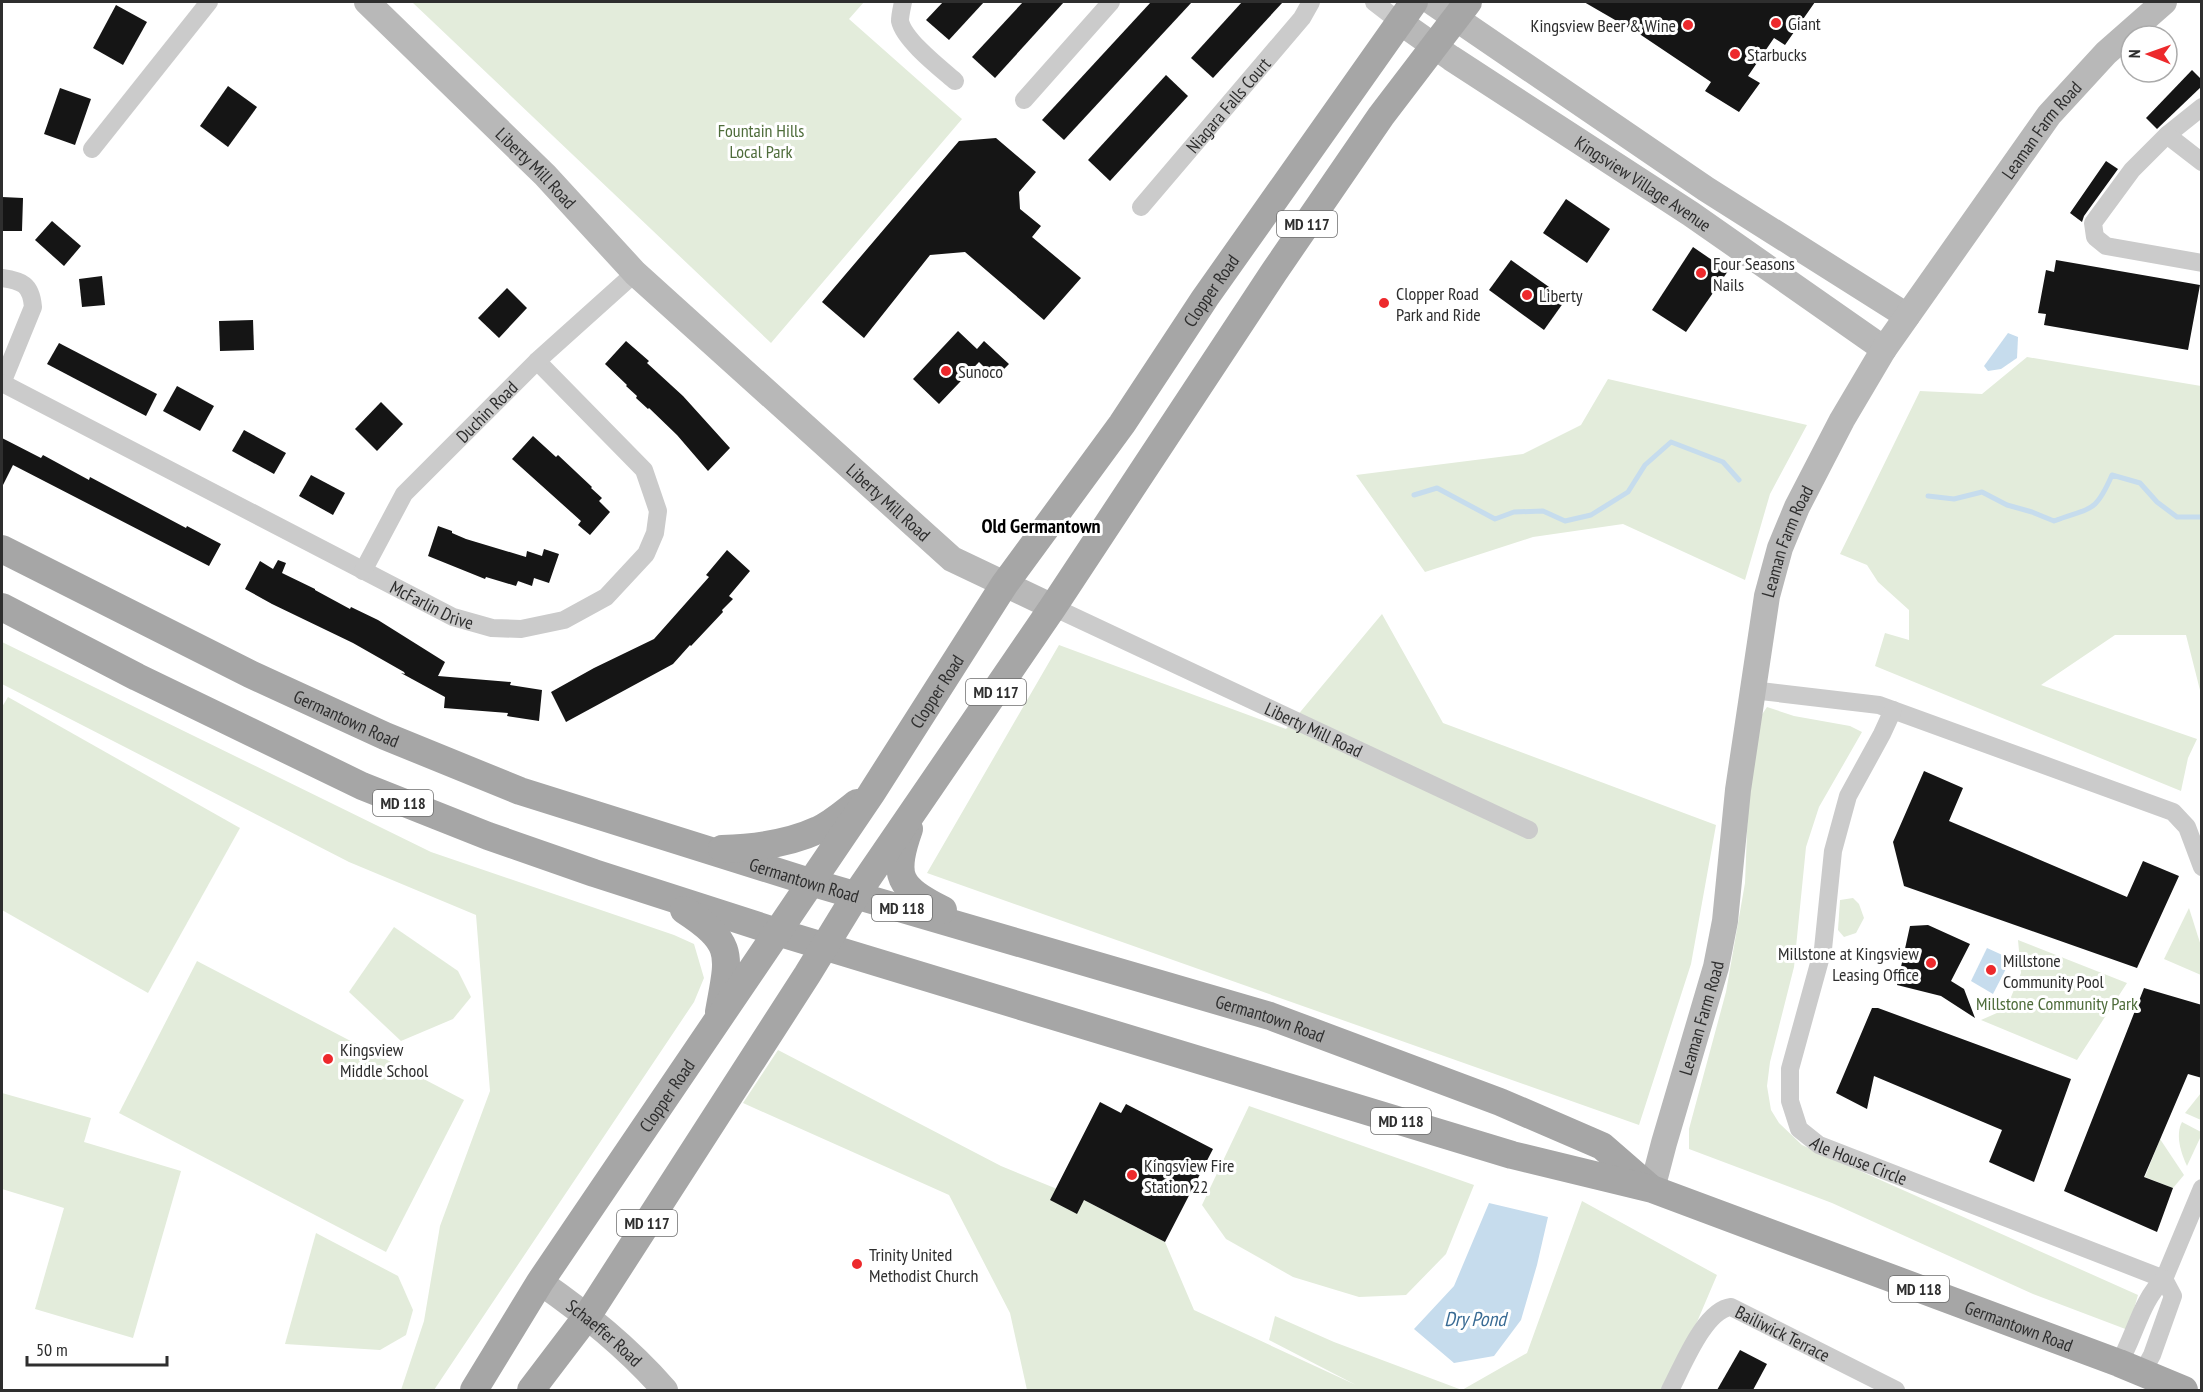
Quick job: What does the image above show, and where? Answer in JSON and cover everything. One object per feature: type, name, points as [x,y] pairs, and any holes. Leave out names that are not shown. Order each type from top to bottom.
[{"type":"main road","name":"MD 117","points":[[531,1390],[588,1315],[856,895],[1053,607],[1274,272],[1381,116],[1462,10]]},
{"type":"main road","name":"Clopper Road","points":[[474,1390],[540,1282],[871,794],[1004,585],[1122,424],[1205,298],[1407,12]]},
{"type":"main road","name":"Germantown Road","points":[[2,549],[250,674],[385,736],[520,791],[810,882],[1270,1017],[1500,1102],[1602,1146],[1652,1189]]},
{"type":"main road","name":"Germantown Road","points":[[2,607],[137,677],[362,786],[488,836],[777,932],[1512,1155],[1652,1189],[2184,1390]]},
{"type":"main road","points":[[703,849],[746,848],[819,830],[871,794]]},
{"type":"main road","points":[[918,806],[900,853],[900,875],[916,896],[993,935]]},
{"type":"main road","points":[[659,894],[708,926],[723,944],[727,966],[718,1020]]},
{"type":"street","points":[[92,149],[209,2]]},
{"type":"street","name":"Liberty Mill Road","points":[[367,2],[545,175],[635,273],[952,559],[1528,830]]},
{"type":"street","points":[[903,2],[900,21],[904,30],[912,41],[955,81]]},
{"type":"street","points":[[1024,100],[1112,2]]},
{"type":"street","name":"Niagara Falls Court","points":[[1142,207],[1302,18],[1311,2]]},
{"type":"street","points":[[1374,2],[1407,12]]},
{"type":"street","name":"Kingsview Village Avenue","points":[[1432,2],[1462,10],[1706,189],[1906,316]]},
{"type":"street","name":"Leaman Farm Road","points":[[1652,1189],[1721,944],[1738,790],[1767,596],[1780,548],[1797,507],[1842,420],[1884,350],[2049,115],[2106,53],[2164,2]]},
{"type":"street","name":"Kingsview Village Avenue","points":[[1407,12],[1434,46],[1691,214],[1884,350]]},
{"type":"street","points":[[2202,107],[2167,135],[2132,170],[2093,223],[2095,237],[2106,246],[2202,263]]},
{"type":"street","points":[[2167,135],[2202,162]]},
{"type":"street","name":"Duchin Road","points":[[363,571],[404,494],[537,361],[635,273]]},
{"type":"street","points":[[2,278],[17,280],[26,285],[32,295],[33,307],[2,383]]},
{"type":"street","name":"McFarlin Drive","points":[[2,383],[453,617],[492,628],[521,629],[564,621],[606,597],[646,554],[655,533],[658,511],[644,470],[537,361]]},
{"type":"street","points":[[1752,690],[1879,705],[2173,812],[2187,827],[2202,867]]},
{"type":"street","name":"Ale House Circle","points":[[1893,710],[1848,796],[1833,851],[1823,949],[1790,1069],[1790,1101],[1799,1129],[1819,1146],[2164,1279]]},
{"type":"street","points":[[2130,1368],[2130,1346],[2152,1291],[2164,1279],[2202,1188]]},
{"type":"street","points":[[2130,1368],[2152,1354],[2173,1296],[2164,1279]]},
{"type":"street","name":"Schaeffer Road","points":[[540,1282],[588,1315],[642,1365],[665,1390]]},
{"type":"street","name":"Bailiwick Terrace","points":[[1670,1390],[1704,1327],[1713,1315],[1724,1308],[1731,1307],[1896,1390]]},
{"type":"green space","name":"Fountain Hills Local Park","points":[[412,2],[864,2],[849,19],[962,119],[771,343]]},
{"type":"green space","points":[[2027,357],[2201,386],[2201,694],[2186,635],[2115,635],[2041,685],[2197,739],[2188,758],[2181,791],[1875,666],[1885,633],[1909,640],[1909,610],[1878,582],[1867,565],[1840,554],[1920,391],[1982,394]]},
{"type":"green space","points":[[1608,379],[1807,425],[1770,494],[1745,580],[1623,524],[1533,537],[1425,572],[1356,475],[1523,454],[1581,425]]},
{"type":"green space","points":[[1382,614],[1443,723],[1716,825],[1691,964],[1639,1125],[927,873],[1059,645],[1286,729]]},
{"type":"green space","points":[[2,642],[431,852],[674,935],[694,944],[704,978],[694,1002],[434,1390],[401,1390],[424,1321],[440,1226],[490,1091],[476,915],[349,862],[2,684]]},
{"type":"green space","points":[[8,697],[240,828],[148,993],[2,910],[2,707]]},
{"type":"green space","points":[[1767,707],[1794,716],[1850,726],[1862,732],[1819,807],[1806,847],[1794,967],[1770,1062],[1767,1086],[1771,1110],[1779,1123],[1802,1145],[2138,1295],[2128,1330],[2033,1294],[1832,1203],[1689,1149],[1689,1129],[1726,992],[1745,883],[1748,807],[1759,719]]},
{"type":"green space","points":[[1853,898],[1859,904],[1864,918],[1856,933],[1844,937],[1838,930],[1840,900]]},
{"type":"green space","points":[[2189,908],[2201,946],[2201,975],[2164,959]]},
{"type":"green space","points":[[394,927],[458,971],[471,997],[453,1019],[401,1041],[349,992]]},
{"type":"green space","name":"Millstone Community Park","points":[[2018,940],[2127,983],[2077,1060],[1981,1020],[2006,1009],[2021,973]]},
{"type":"green space","points":[[197,961],[464,1100],[386,1252],[119,1113]]},
{"type":"green space","points":[[778,1050],[1001,1166],[1084,1200],[1165,1242],[1194,1310],[1356,1385],[1269,1340],[1275,1316],[1334,1342],[1462,1390],[1027,1390],[1010,1313],[949,1195],[743,1103]]},
{"type":"green space","points":[[2,1093],[91,1118],[84,1142],[181,1171],[133,1338],[35,1309],[64,1208],[2,1189]]},
{"type":"green space","points":[[2201,1093],[2201,1120],[2185,1113]]},
{"type":"green space","points":[[1249,1106],[1474,1185],[1446,1254],[1406,1295],[1359,1297],[1293,1277],[1226,1239],[1202,1205]]},
{"type":"green space","points":[[2182,1122],[2201,1132],[2187,1166],[2179,1138]]},
{"type":"green space","points":[[2160,1139],[2184,1175],[2173,1188],[2145,1177]]},
{"type":"green space","points":[[1582,1201],[1717,1275],[1668,1390],[1462,1390],[1527,1353]]},
{"type":"green space","points":[[316,1233],[398,1276],[413,1310],[406,1335],[380,1350],[285,1344]]},
{"type":"water","points":[[2008,333],[2018,337],[2017,358],[2001,369],[1988,371],[1984,366]]},
{"type":"water","name":"Millstone Community Pool","points":[[1987,948],[2011,959],[1993,994],[1971,981]]},
{"type":"water","name":"Dry Pond","points":[[1489,1203],[1548,1217],[1521,1320],[1494,1356],[1454,1363],[1414,1329],[1454,1286]]},
{"type":"building","points":[[943,2],[984,2],[949,40],[926,20]]},
{"type":"building","points":[[1023,2],[1064,2],[995,78],[972,57]]},
{"type":"building","points":[[1151,2],[1192,2],[1064,140],[1042,120]]},
{"type":"building","points":[[1242,2],[1283,2],[1213,78],[1191,58]]},
{"type":"building","points":[[1584,2],[1815,2],[1785,45],[1774,38],[1748,76],[1760,83],[1739,112],[1705,91],[1711,82],[1641,35]]},
{"type":"building","points":[[116,5],[147,22],[123,65],[93,48]]},
{"type":"building","points":[[2192,70],[2202,80],[2202,86],[2157,129],[2146,118]]},
{"type":"building","points":[[1166,75],[1188,96],[1110,181],[1088,160]]},
{"type":"building","points":[[228,86],[257,107],[228,147],[200,126]]},
{"type":"building","points":[[60,88],[91,99],[75,145],[44,134]]},
{"type":"building","points":[[996,138],[1036,172],[1019,192],[1020,209],[1041,226],[1032,237],[1081,278],[1044,320],[965,252],[930,255],[864,338],[822,302],[959,141]]},
{"type":"building","points":[[2106,161],[2118,169],[2082,222],[2070,213]]},
{"type":"building","points":[[2,197],[23,198],[22,231],[2,231]]},
{"type":"building","name":"Liberty","points":[[1566,199],[1610,229],[1587,263],[1543,233]]},
{"type":"building","points":[[52,221],[81,246],[64,266],[35,240]]},
{"type":"building","points":[[1693,247],[1728,271],[1686,332],[1652,310]]},
{"type":"building","name":"Liberty","points":[[1511,260],[1566,299],[1544,330],[1489,290]]},
{"type":"building","points":[[2056,260],[2200,285],[2188,350],[2044,325],[2046,314],[2038,313],[2046,270],[2054,272]]},
{"type":"building","points":[[102,276],[105,305],[82,307],[79,279]]},
{"type":"building","points":[[507,288],[527,308],[499,338],[478,318]]},
{"type":"building","points":[[253,320],[254,350],[220,351],[219,321]]},
{"type":"building","name":"Sunoco","points":[[958,331],[977,349],[984,341],[1009,364],[995,378],[979,362],[939,404],[913,379]]},
{"type":"building","points":[[626,341],[649,361],[647,363],[683,396],[730,448],[708,471],[677,435],[636,398],[637,396],[627,385],[605,364]]},
{"type":"building","points":[[59,343],[157,394],[146,416],[47,364]]},
{"type":"building","points":[[177,386],[214,406],[200,431],[163,411]]},
{"type":"building","points":[[381,402],[403,424],[377,451],[355,429]]},
{"type":"building","points":[[244,430],[286,453],[274,474],[232,451]]},
{"type":"building","points":[[533,436],[556,457],[558,455],[602,498],[599,501],[610,512],[590,535],[578,525],[581,521],[512,459]]},
{"type":"building","points":[[2,438],[41,458],[43,455],[89,480],[90,477],[221,544],[209,566],[13,465],[2,487]]},
{"type":"building","points":[[311,475],[345,493],[333,515],[299,496]]},
{"type":"building","points":[[438,526],[466,539],[526,557],[527,551],[542,556],[544,549],[559,554],[549,583],[534,578],[532,586],[518,581],[516,586],[486,577],[485,579],[428,556]]},
{"type":"building","points":[[727,550],[750,571],[729,596],[733,599],[722,610],[723,612],[673,664],[566,722],[551,692],[654,639],[709,577],[706,575]]},
{"type":"building","points":[[278,560],[286,563],[282,573],[350,609],[351,607],[378,620],[445,662],[438,676],[511,682],[510,685],[542,690],[539,721],[507,716],[508,713],[444,708],[445,697],[401,673],[405,674],[404,672],[353,643],[245,589],[260,561],[273,569]]},
{"type":"building","points":[[1924,771],[1963,788],[1949,821],[2127,897],[2143,861],[2179,876],[2137,968],[1904,886],[1893,842]]},
{"type":"building","name":"Millstone at Kingsview Leasing Office","points":[[1928,925],[1970,944],[1951,981],[1964,989],[1975,1018],[1941,996],[1897,985],[1910,926]]},
{"type":"building","points":[[2144,988],[2202,1005],[2202,1078],[2188,1074],[2144,1177],[2173,1188],[2157,1232],[2064,1191]]},
{"type":"building","points":[[1872,1008],[1878,1008],[2071,1079],[2034,1182],[1989,1162],[2002,1130],[1874,1076],[1867,1109],[1836,1093]]},
{"type":"building","name":"Kingsview Fire Station 22","points":[[1100,1102],[1121,1113],[1126,1104],[1213,1149],[1165,1242],[1084,1200],[1077,1214],[1050,1200]]},
{"type":"building","points":[[1740,1350],[1767,1364],[1753,1390],[1717,1390]]},
{"type":"waterway","points":[[1414,495],[1437,488],[1495,519],[1514,512],[1543,511],[1565,521],[1591,515],[1628,492],[1645,465],[1671,442],[1723,462],[1739,480]]},
{"type":"waterway","points":[[1928,496],[1954,499],[1982,492],[2007,505],[2054,521],[2084,511],[2096,503],[2112,475],[2140,483],[2157,502],[2177,517],[2202,517]]},
{"type":"place","name":"Giant","points":[[1776,23]]},
{"type":"place","name":"Kingsview Beer & Wine","points":[[1688,25]]},
{"type":"place","name":"Starbucks","points":[[1735,54]]},
{"type":"place","name":"Four Seasons Nails","points":[[1701,273]]},
{"type":"place","name":"Liberty","points":[[1527,295]]},
{"type":"place","name":"Clopper Road Park and Ride","points":[[1384,303]]},
{"type":"place","name":"Sunoco","points":[[946,371]]},
{"type":"place","name":"Millstone at Kingsview Leasing Office","points":[[1931,963]]},
{"type":"place","name":"Millstone Community Pool","points":[[1991,970]]},
{"type":"place","name":"Kingsview Middle School","points":[[328,1059]]},
{"type":"place","name":"Kingsview Fire Station 22","points":[[1132,1175]]},
{"type":"place","name":"Trinity United Methodist Church","points":[[857,1264]]},
{"type":"district","name":"Old Germantown","points":[[1041,526]]}]
